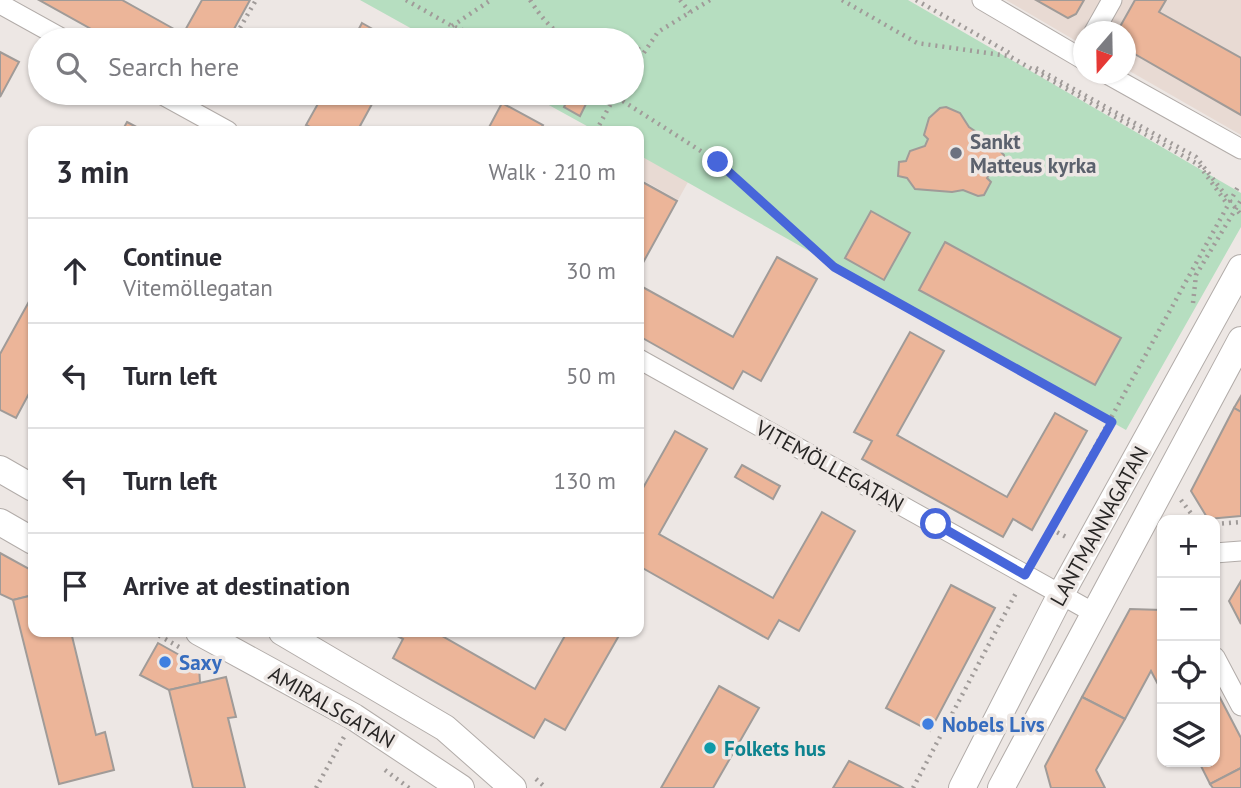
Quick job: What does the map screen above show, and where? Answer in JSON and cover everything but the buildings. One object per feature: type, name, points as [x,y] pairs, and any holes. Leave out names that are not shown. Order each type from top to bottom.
[{"type":"street","points":[[982,0],[1073,51]]},
{"type":"street","points":[[1100,21],[1112,0]]},
{"type":"street","points":[[0,4],[43,28]]},
{"type":"street","points":[[1125,84],[1241,149]]},
{"type":"street","points":[[181,105],[219,126]]},
{"type":"street","name":"LANTMANNAGATAN","points":[[962,788],[1061,594],[1241,268]]},
{"type":"street","name":"LANTMANNAGATAN","points":[[1001,788],[1241,340]]},
{"type":"street","name":"VITEMÖLLEGATAN","points":[[644,362],[1094,613]]},
{"type":"street","points":[[0,469],[28,485]]},
{"type":"street","points":[[0,522],[28,538]]},
{"type":"street","points":[[1220,552],[1241,551]]},
{"type":"street","name":"AMIRALSGATAN","points":[[208,637],[354,717],[461,788]]},
{"type":"street","name":"AMIRALSGATAN","points":[[290,637],[444,728],[513,788]]},
{"type":"street","points":[[1220,666],[1241,706]]},
{"type":"path","points":[[240,28],[256,0]]},
{"type":"path","points":[[406,0],[457,28]]},
{"type":"path","points":[[452,26],[467,13],[491,0]]},
{"type":"path","points":[[530,0],[550,28]]},
{"type":"path","points":[[680,0],[690,12]]},
{"type":"path","points":[[644,51],[658,32],[710,0]]},
{"type":"path","points":[[842,0],[917,43],[1009,56],[1199,165],[1241,215]]},
{"type":"path","points":[[916,0],[1196,157],[1229,203]]},
{"type":"path","points":[[598,126],[609,105]]},
{"type":"path","points":[[631,105],[718,162],[834,267],[1112,422]]},
{"type":"path","points":[[913,788],[1025,575],[1112,422],[1239,185]]},
{"type":"path","points":[[1236,210],[1241,200]]},
{"type":"path","points":[[1192,273],[1203,277]]},
{"type":"path","points":[[1181,500],[1192,515]]},
{"type":"path","points":[[1220,524],[1241,522]]},
{"type":"shaded area","points":[[1006,0],[1241,0],[1241,135],[1136,75],[1136,21],[1073,21],[1073,39]]},
{"type":"shaded area","points":[[615,118],[629,126],[611,126]]},
{"type":"shaded area","points":[[644,134],[698,164],[678,200],[644,181]]},
{"type":"green space","points":[[360,0],[908,0],[1241,193],[1241,227],[1126,430],[644,158],[644,126],[587,126],[549,105],[644,105],[644,28],[410,28]]},
{"type":"place","name":"Sankt Matteus kyrka","points":[[956,153]]},
{"type":"place","name":"Saxy","points":[[165,662]]},
{"type":"place","name":"Nobels Livs","points":[[928,724]]},
{"type":"place","name":"Folkets hus","points":[[710,748]]},
{"type":"route","points":[[718,162],[834,267],[1112,422],[1025,575],[936,524]]}]
